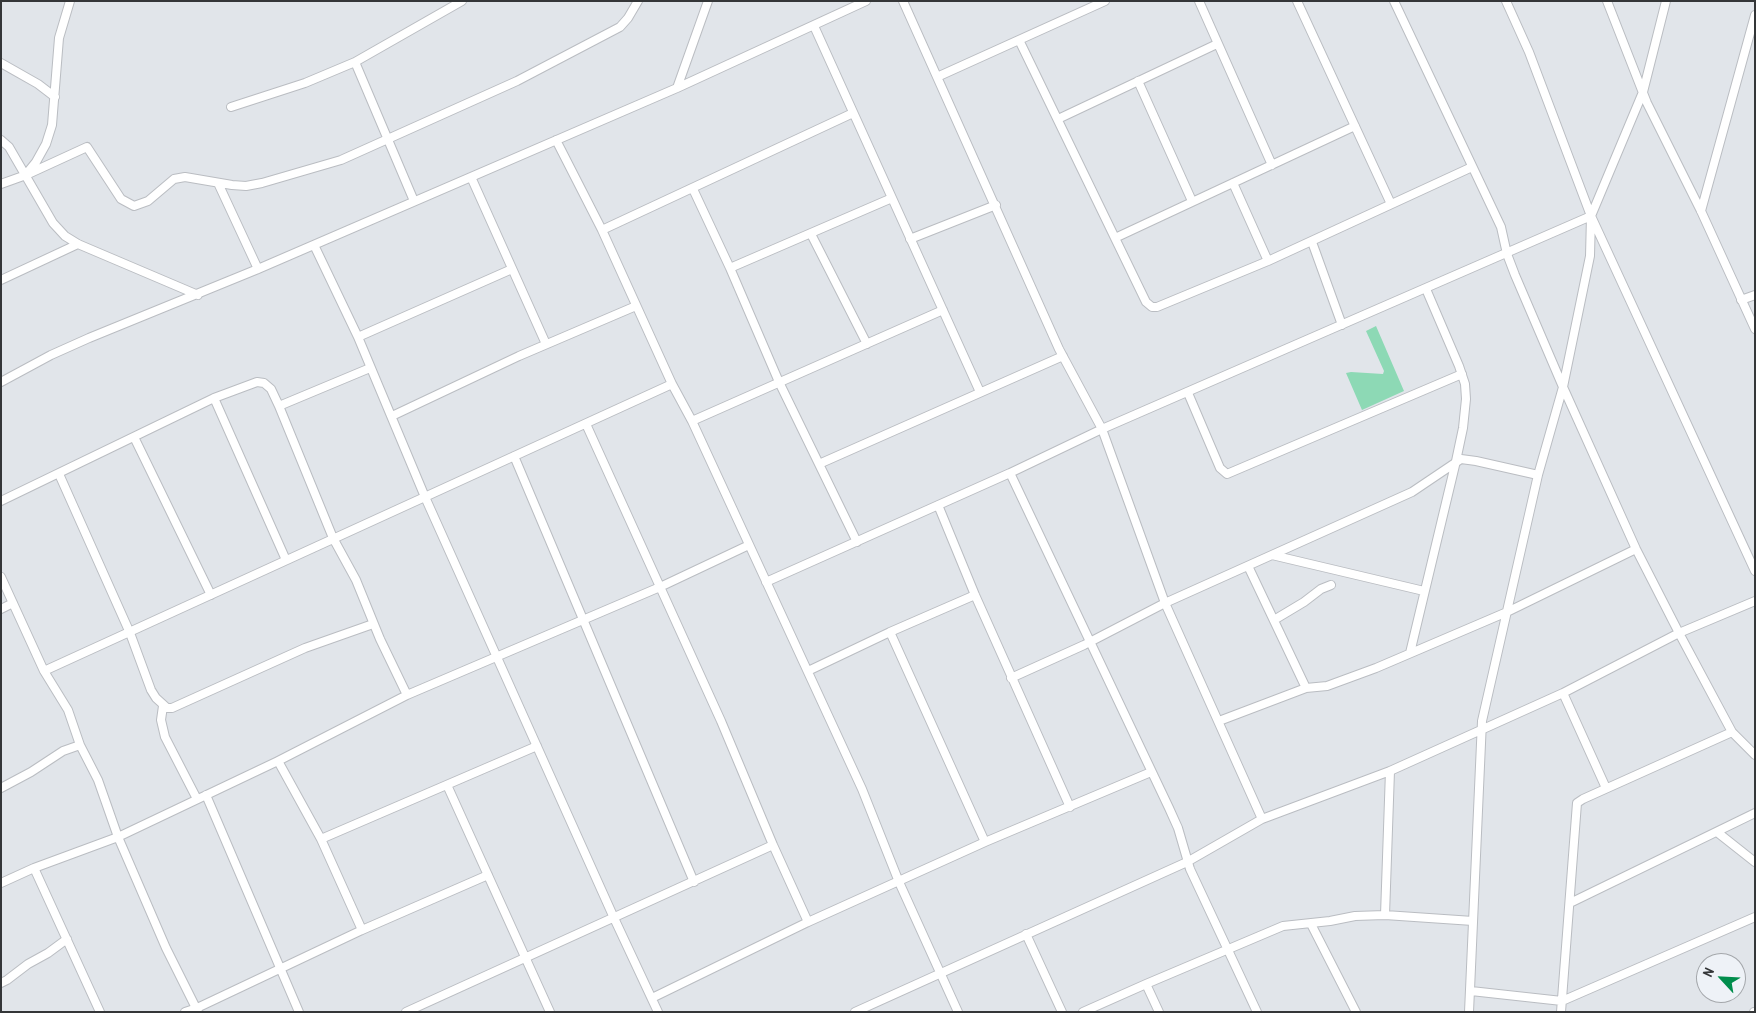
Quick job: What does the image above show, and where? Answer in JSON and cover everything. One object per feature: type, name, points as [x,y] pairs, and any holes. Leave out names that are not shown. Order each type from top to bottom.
[{"type":"street","points":[[26,175],[46,144],[52,125],[59,38],[70,1]]},
{"type":"street","points":[[231,107],[305,83],[355,62],[462,1]]},
{"type":"street","points":[[1,184],[26,175],[87,147],[121,199],[134,206],[148,201],[174,179],[185,177],[246,186],[262,183],[341,160],[516,81],[620,28],[638,1]]},
{"type":"street","points":[[678,88],[708,1]]},
{"type":"street","points":[[1,382],[51,355],[89,338],[198,295],[678,88],[866,1]]},
{"type":"street","points":[[903,1],[1063,356],[1102,429],[1165,603],[1262,819]]},
{"type":"street","points":[[937,77],[1105,1]]},
{"type":"street","points":[[1199,1],[1272,165]]},
{"type":"street","points":[[1297,1],[1391,204]]},
{"type":"street","points":[[1394,1],[1501,227],[1507,254],[1563,387],[1636,549],[1678,634],[1732,732],[1755,755]]},
{"type":"street","points":[[1506,1],[1529,52],[1591,216],[1755,571]]},
{"type":"street","points":[[1607,1],[1643,92],[1701,211],[1755,329]]},
{"type":"street","points":[[1469,1012],[1482,729],[1538,475],[1563,387],[1590,256],[1591,216],[1643,92],[1666,1]]},
{"type":"street","points":[[1701,211],[1755,14]]},
{"type":"street","points":[[814,26],[980,392]]},
{"type":"street","points":[[1019,40],[1146,302],[1152,307],[1157,307],[1312,242],[1472,167]]},
{"type":"street","points":[[1058,119],[1217,44]]},
{"type":"street","points":[[355,62],[414,201]]},
{"type":"street","points":[[1,63],[38,84],[55,97]]},
{"type":"street","points":[[1138,82],[1192,201]]},
{"type":"street","points":[[602,230],[853,113]]},
{"type":"street","points":[[1115,238],[1355,126]]},
{"type":"street","points":[[1,140],[9,147],[52,223],[65,236],[78,244],[198,295]]},
{"type":"street","points":[[556,140],[602,230],[672,384],[692,421],[808,671],[862,789],[899,882],[958,1012]]},
{"type":"street","points":[[471,177],[546,344]]},
{"type":"street","points":[[218,183],[258,269]]},
{"type":"street","points":[[1233,183],[1268,261]]},
{"type":"street","points":[[693,189],[780,382],[857,542]]},
{"type":"street","points":[[730,268],[892,198]]},
{"type":"street","points":[[910,239],[996,205]]},
{"type":"street","points":[[766,582],[1010,473],[1102,429],[1591,216]]},
{"type":"street","points":[[811,234],[866,344]]},
{"type":"street","points":[[1312,242],[1342,325]]},
{"type":"street","points":[[1,280],[78,244]]},
{"type":"street","points":[[314,245],[358,337],[426,497],[614,918],[658,1012]]},
{"type":"street","points":[[358,337],[512,269]]},
{"type":"street","points":[[1410,653],[1456,461],[1463,428],[1466,398],[1462,374],[1426,289]]},
{"type":"street","points":[[1741,300],[1755,294]]},
{"type":"street","points":[[392,416],[546,344],[636,306]]},
{"type":"street","points":[[692,421],[942,310]]},
{"type":"street","points":[[819,464],[1063,356]]},
{"type":"street","points":[[279,406],[370,368]]},
{"type":"street","points":[[1188,393],[1220,468],[1226,474],[1462,374]]},
{"type":"street","points":[[1,501],[214,398],[260,381],[271,389],[279,406],[333,538],[356,580],[407,695]]},
{"type":"street","points":[[44,671],[672,384]]},
{"type":"street","points":[[214,398],[286,560]]},
{"type":"street","points":[[586,424],[721,721],[773,845],[808,922]]},
{"type":"street","points":[[134,437],[211,595]]},
{"type":"street","points":[[514,456],[694,882]]},
{"type":"street","points":[[1011,678],[1165,603],[1412,492],[1456,461],[1465,459],[1538,475]]},
{"type":"street","points":[[1010,473],[1091,640],[1178,828],[1187,862],[1257,1012]]},
{"type":"street","points":[[59,474],[130,633],[151,690],[163,706],[172,708],[305,648],[374,624]]},
{"type":"street","points":[[938,505],[1011,678],[1070,806]]},
{"type":"street","points":[[1,883],[34,868],[118,837],[278,761],[407,695],[660,587],[749,546]]},
{"type":"street","points":[[1218,721],[1306,688],[1327,686],[1410,653],[1507,612],[1636,549]]},
{"type":"street","points":[[1272,555],[1424,591]]},
{"type":"street","points":[[1248,566],[1306,688]]},
{"type":"street","points":[[1,578],[44,671],[68,710],[80,744],[98,780],[118,837],[180,979],[197,1010]]},
{"type":"street","points":[[1274,620],[1321,589],[1331,585]]},
{"type":"street","points":[[808,671],[890,632],[975,595]]},
{"type":"street","points":[[855,1012],[1187,862],[1262,819],[1390,771],[1563,693],[1678,634],[1755,601]]},
{"type":"street","points":[[1,609],[13,603]]},
{"type":"street","points":[[890,632],[985,842]]},
{"type":"street","points":[[1563,693],[1606,788]]},
{"type":"street","points":[[163,706],[161,720],[165,737],[198,799]]},
{"type":"street","points":[[1561,1012],[1577,804],[1583,798],[1732,732]]},
{"type":"street","points":[[1,788],[31,772],[63,751],[80,744]]},
{"type":"street","points":[[320,839],[537,746]]},
{"type":"street","points":[[278,761],[320,839],[362,930]]},
{"type":"street","points":[[1384,915],[1390,771]]},
{"type":"street","points":[[652,998],[808,922],[985,842],[1151,772]]},
{"type":"street","points":[[447,785],[550,1012]]},
{"type":"street","points":[[206,795],[300,1012]]},
{"type":"street","points":[[1570,904],[1755,813]]},
{"type":"street","points":[[1717,832],[1755,862]]},
{"type":"street","points":[[406,1012],[773,845]]},
{"type":"street","points":[[34,868],[100,1012]]},
{"type":"street","points":[[185,1012],[197,1010],[280,968],[488,875]]},
{"type":"street","points":[[1083,1012],[1283,926],[1311,924],[1355,916],[1384,915],[1473,921]]},
{"type":"street","points":[[1471,992],[1562,1001],[1755,917]]},
{"type":"street","points":[[1311,924],[1356,1011],[1363,1012]]},
{"type":"street","points":[[1026,934],[1062,1012]]},
{"type":"street","points":[[1,983],[67,939]]},
{"type":"street","points":[[1146,984],[1159,1012]]},
{"type":"green space","points":[[1376,326],[1404,391],[1362,410],[1346,373],[1383,374],[1384,371],[1366,331]]}]
